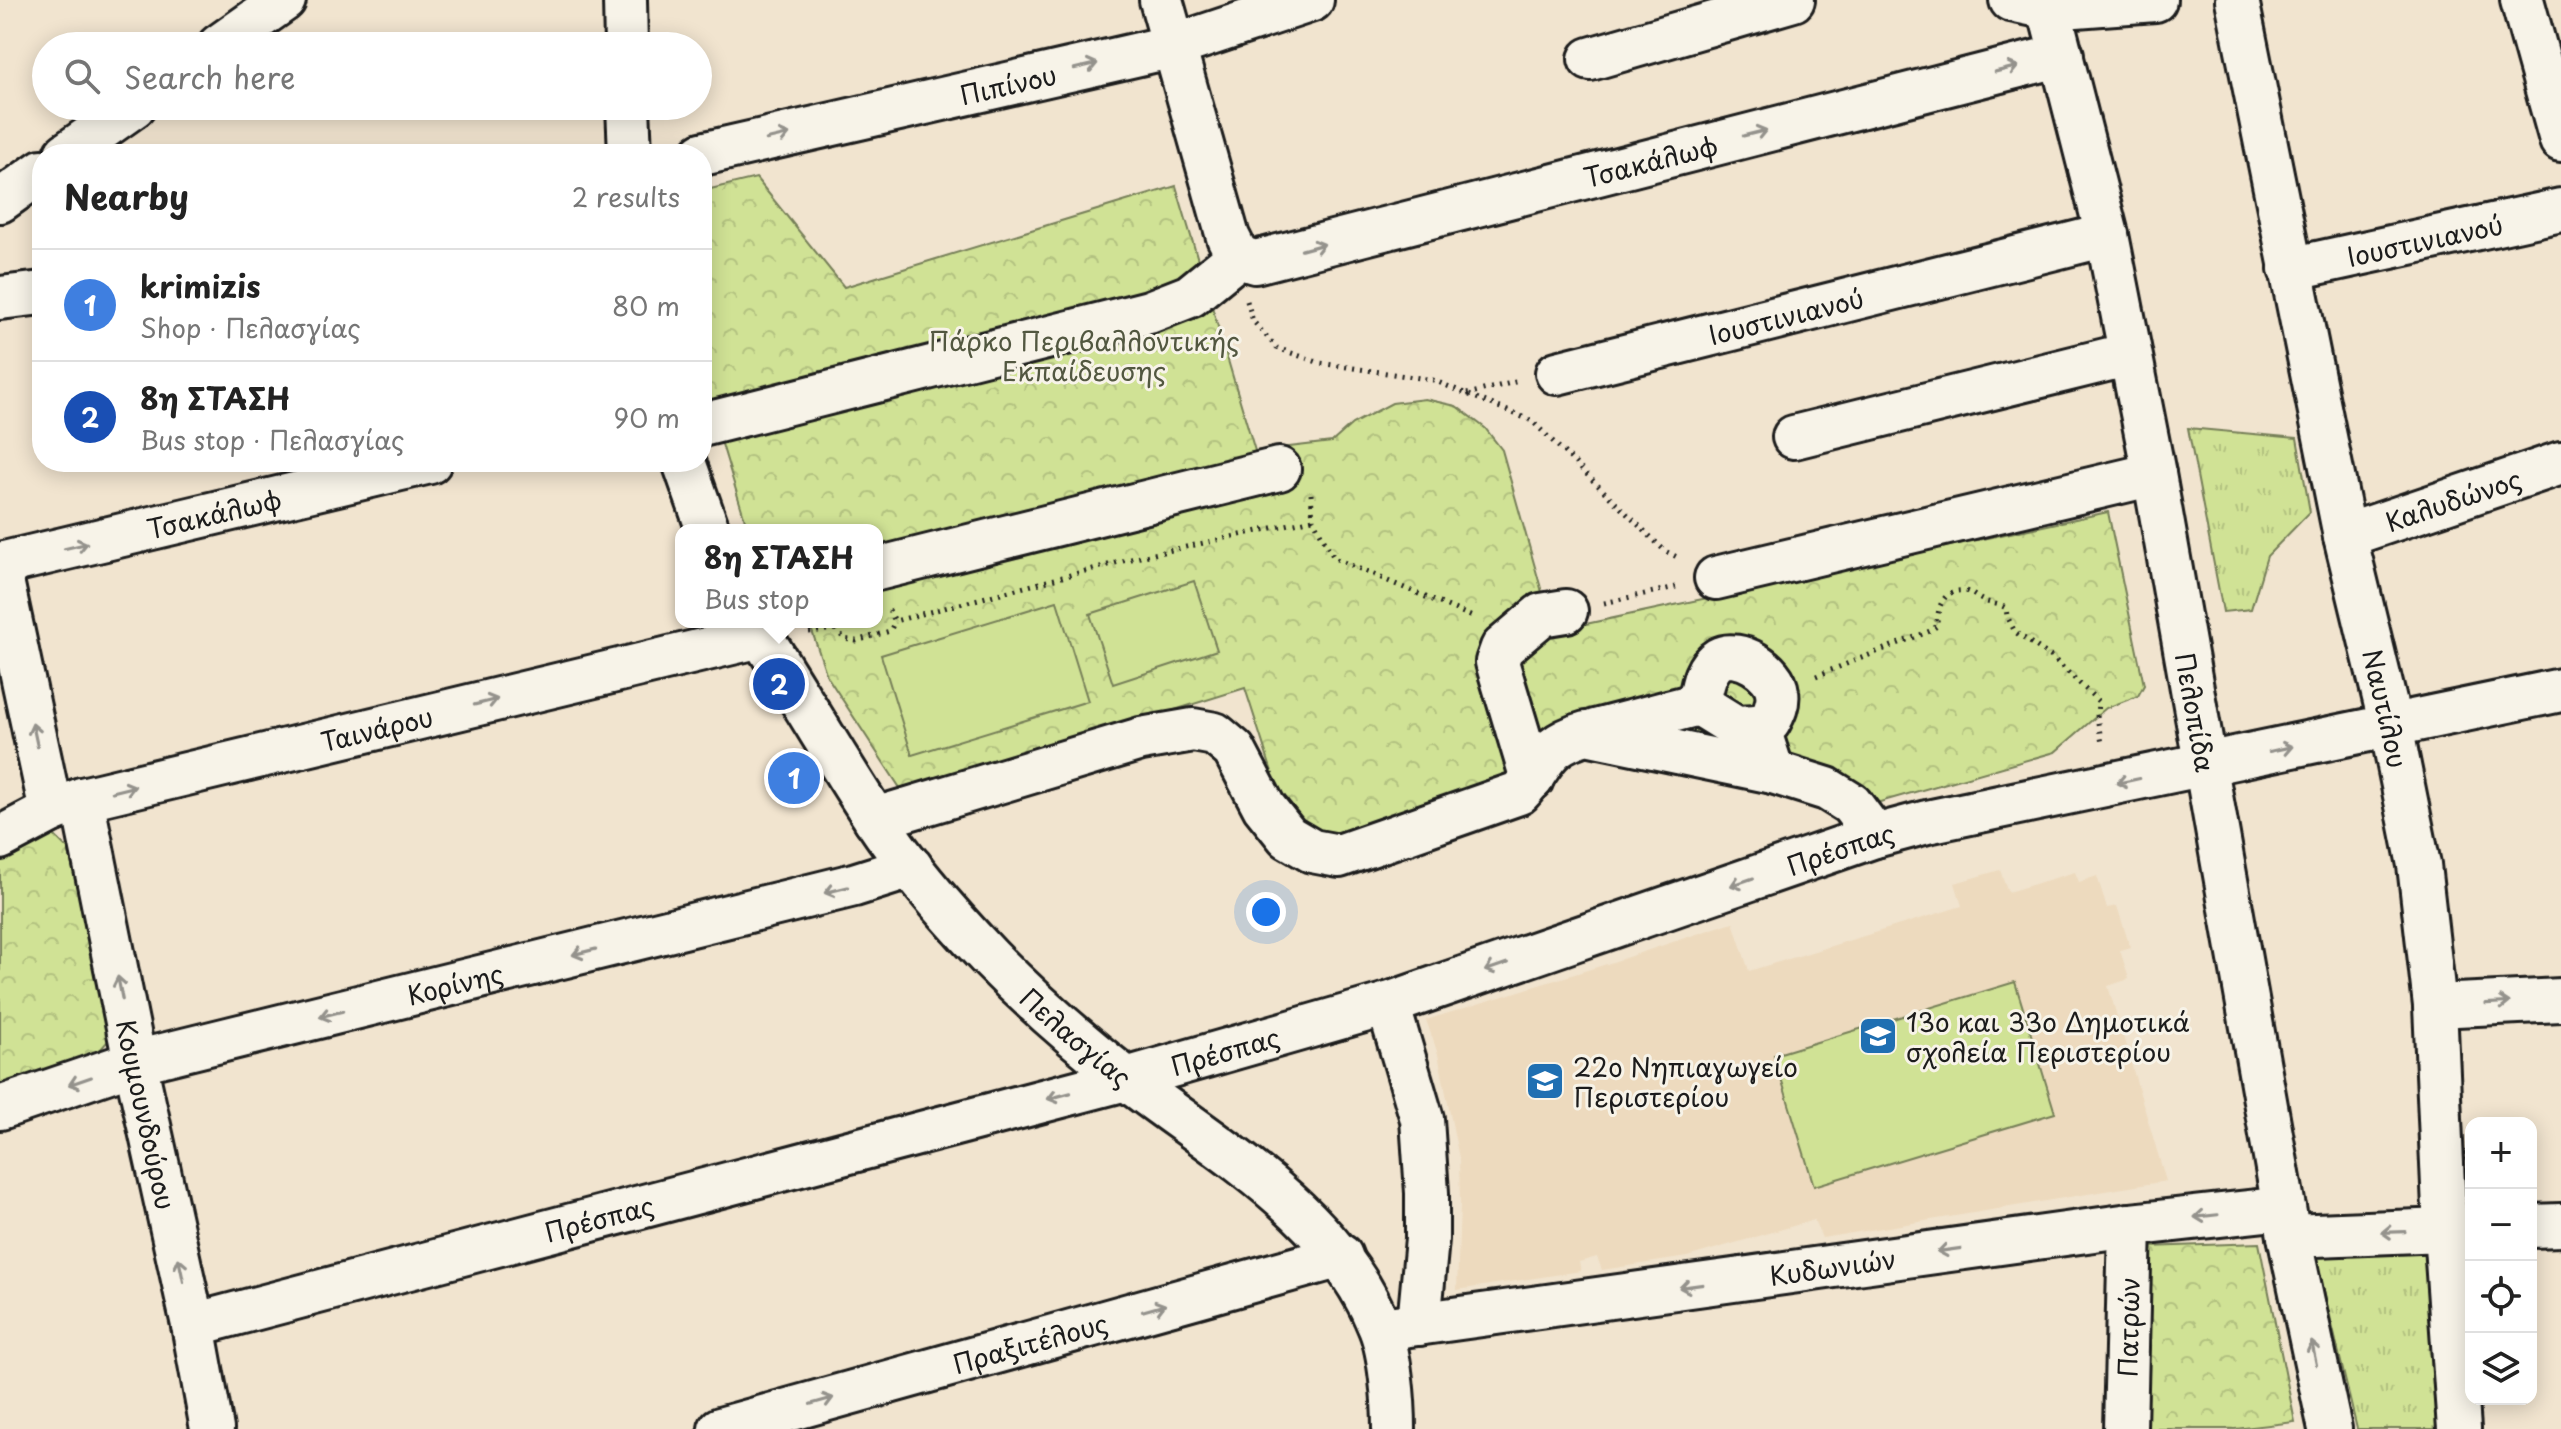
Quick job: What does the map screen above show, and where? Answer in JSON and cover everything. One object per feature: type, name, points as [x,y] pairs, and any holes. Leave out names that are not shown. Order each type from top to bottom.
[{"type":"street","points":[[239,32],[284,0]]},
{"type":"street","points":[[712,422],[1149,312],[1190,296],[1238,257],[1228,237],[1161,0]]},
{"type":"street","name":"Πιπίνου","points":[[712,152],[1174,46],[1312,0]]},
{"type":"street","points":[[1590,59],[1793,0]]},
{"type":"street","points":[[2036,3],[2155,0]]},
{"type":"street","name":"Ναυτίλου","points":[[2237,0],[2345,536],[2391,726],[2419,865],[2458,1230],[2459,1429]]},
{"type":"street","points":[[2522,0],[2561,140]]},
{"type":"street","points":[[627,32],[629,1]]},
{"type":"street","name":"Πελοπίδα","points":[[2036,3],[2062,55],[2107,235],[2154,474],[2286,1222],[2330,1429]]},
{"type":"street","name":"Τσακάλωφ","points":[[1238,257],[1255,262],[2062,55]]},
{"type":"street","points":[[80,144],[114,120]]},
{"type":"street","points":[[629,120],[630,144]]},
{"type":"street","points":[[0,201],[32,178]]},
{"type":"street","name":"Ιουστινιανού","points":[[2290,269],[2561,210]]},
{"type":"street","name":"Ιουστινιανού","points":[[1557,373],[2107,235]]},
{"type":"street","points":[[0,298],[32,294]]},
{"type":"street","points":[[1794,437],[2130,354]]},
{"type":"street","name":"Καλυδώνος","points":[[2345,536],[2561,463]]},
{"type":"street","name":"Τσακάλωφ","points":[[0,564],[388,472]]},
{"type":"street","points":[[688,472],[706,524]]},
{"type":"street","points":[[1716,578],[2154,474]]},
{"type":"street","points":[[883,584],[1295,478]]},
{"type":"street","name":"Κουμουνδούρου","points":[[0,571],[135,1062],[193,1325],[212,1429]]},
{"type":"street","points":[[1532,779],[1497,662],[1502,648],[1515,634],[1541,615],[1566,611]]},
{"type":"street","name":"Ταινάρου","points":[[0,838],[66,805],[757,629]]},
{"type":"street","name":"Πελασγίας","points":[[757,629],[875,819],[911,867],[1000,967],[1126,1079],[1285,1198],[1341,1256],[1400,1327],[1392,1388],[1394,1429]]},
{"type":"street","points":[[1699,704],[1709,669],[1720,658],[1739,656],[1772,677],[1768,708],[1773,772]]},
{"type":"street","name":"Πρέσπας","points":[[193,1325],[1126,1079],[1388,1004],[1875,836],[1927,822],[2561,690]]},
{"type":"street","points":[[875,819],[1141,739],[1193,730],[1215,734],[1234,750],[1264,807],[1288,837],[1312,851],[1339,856],[1519,793],[1532,779],[1546,754],[1563,740],[1699,704],[1736,727],[1768,708]]},
{"type":"street","points":[[1586,733],[1773,772],[1827,789],[1851,804],[1875,836]]},
{"type":"street","name":"Κορίνης","points":[[0,1108],[135,1062],[854,885],[911,867]]},
{"type":"street","points":[[2435,1006],[2561,1000]]},
{"type":"street","points":[[1388,1004],[1422,1119],[1427,1193],[1427,1239],[1400,1327]]},
{"type":"street","name":"Κυδωνιών","points":[[1400,1327],[2130,1225],[2286,1222],[2458,1230]]},
{"type":"street","name":"Πατρών","points":[[2125,1429],[2130,1225]]},
{"type":"street","points":[[2537,1226],[2561,1225]]},
{"type":"street","name":"Πραξιτέλους","points":[[720,1429],[1341,1256]]},
{"type":"path","points":[[1238,257],[1253,321],[1277,348],[1320,363],[1433,380],[1532,421],[1665,551],[1716,578]]},
{"type":"path","points":[[1466,394],[1557,373]]},
{"type":"path","points":[[1295,478],[1334,558],[1460,609]]},
{"type":"path","points":[[836,629],[844,639],[856,641],[890,631],[895,621],[1131,559],[1313,519]]},
{"type":"path","points":[[1566,611],[1716,578]]},
{"type":"path","points":[[1768,708],[1930,631],[1937,626],[1937,609],[1944,598],[1957,591],[1968,591],[1984,602],[1999,603],[2006,608],[2015,632],[2053,658],[2098,701],[2097,718],[2104,750],[2124,782]]},
{"type":"path","points":[[883,596],[895,621]]},
{"type":"shaded area","name":"13ο και 33ο Δημοτικά σχολεία Περιστερίου","points":[[2000,870],[2008,892],[2075,872],[2079,882],[2097,876],[2107,908],[2117,906],[2130,947],[2120,950],[2129,979],[2108,986],[2166,1181],[1822,1238],[1814,1220],[1687,1257],[1602,1270],[1597,1257],[1579,1262],[1581,1271],[1457,1290],[1459,1158],[1438,1054],[1426,1020],[1733,922],[1749,971],[1962,906],[1955,883]]},
{"type":"green space","name":"Πάρκο Περιβαλλοντικής Εκπαίδευσης","points":[[756,178],[844,287],[1176,186],[1255,451],[1332,442],[1352,424],[1392,403],[1425,399],[1456,406],[1485,428],[1502,450],[1553,631],[2108,512],[2144,685],[2138,696],[2106,708],[2055,752],[1873,804],[1583,726],[1514,775],[1359,834],[1324,837],[1298,823],[1281,800],[1245,688],[904,794],[827,676],[811,628],[883,628],[883,524],[746,524],[712,411],[712,189]]},
{"type":"green space","points":[[2188,428],[2297,438],[2310,512],[2267,556],[2251,609],[2223,612]]},
{"type":"green space","points":[[1194,581],[1217,650],[1113,684],[1090,614]]},
{"type":"green space","points":[[1057,601],[1088,701],[912,755],[881,655]]},
{"type":"green space","points":[[43,835],[54,835],[68,849],[112,1029],[108,1041],[100,1050],[0,1088],[0,859]]},
{"type":"green space","points":[[2015,982],[2055,1113],[1814,1186],[1774,1055]]},
{"type":"green space","points":[[2428,1238],[2442,1429],[2357,1429],[2313,1245]]},
{"type":"green space","points":[[2259,1243],[2295,1422],[2235,1429],[2147,1429],[2148,1247]]},
{"type":"place","name":"8η ΣΤΑΣΗ","points":[[779,684]]},
{"type":"place","name":"krimizis","points":[[794,778]]},
{"type":"place","name":"13ο και 33ο Δημοτικά σχολεία Περιστερίου","points":[[1878,1036]]},
{"type":"place","name":"22ο Νηπιαγωγείο Περιστερίου","points":[[1545,1081]]}]
